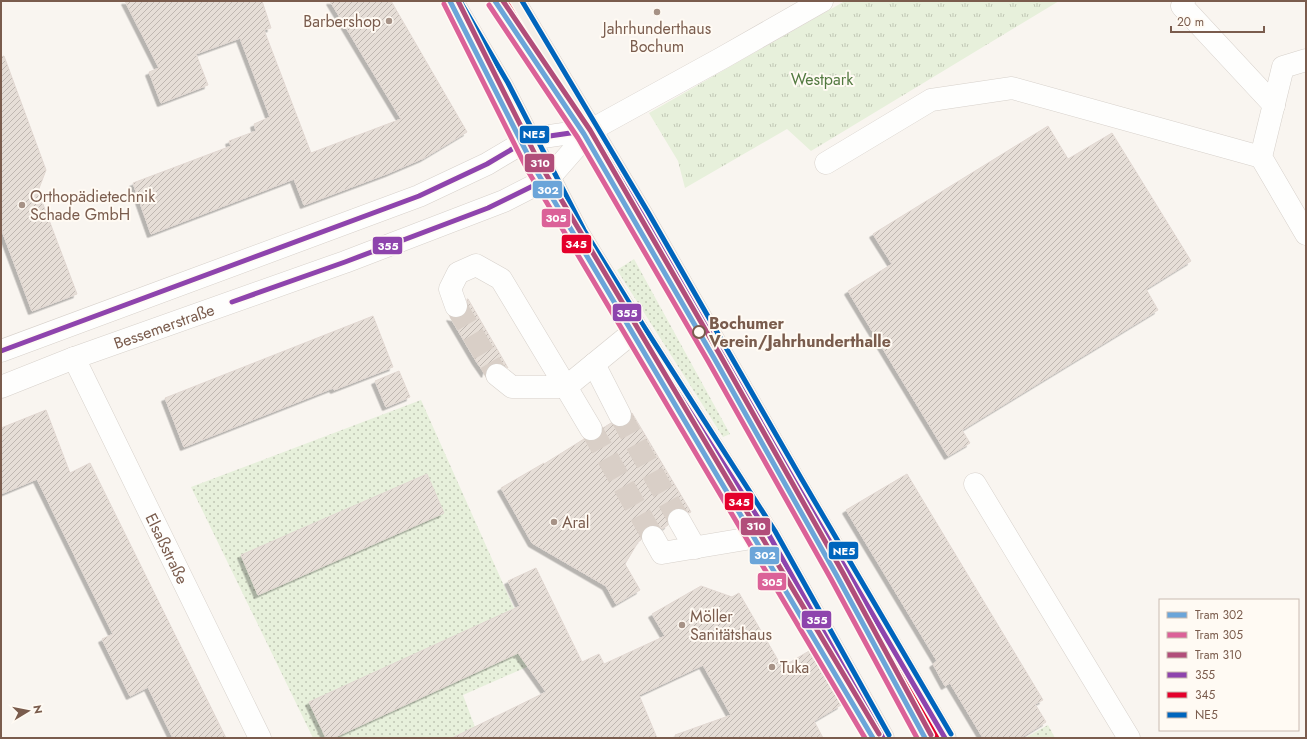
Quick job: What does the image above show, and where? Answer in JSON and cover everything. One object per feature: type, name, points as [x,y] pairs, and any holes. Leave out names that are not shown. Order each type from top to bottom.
[{"type":"main road","points":[[452,1],[502,86],[578,233],[637,329],[769,535],[883,738]]},
{"type":"main road","points":[[514,1],[642,215],[795,482],[945,738]]},
{"type":"street","points":[[549,178],[592,130],[822,1]]},
{"type":"street","points":[[1184,1],[1182,6],[1274,105]]},
{"type":"street","points":[[1261,157],[1282,67],[1306,60]]},
{"type":"street","points":[[826,162],[930,100],[1012,88],[1261,157],[1306,234]]},
{"type":"street","points":[[529,139],[592,130]]},
{"type":"street","name":"Bessemerstraße","points":[[1,351],[419,196],[487,164],[529,139]]},
{"type":"street","name":"Bessemerstraße","points":[[1,387],[74,358],[320,271],[488,208],[549,178]]},
{"type":"street","points":[[456,306],[450,289],[458,273],[476,265],[501,279],[591,429]]},
{"type":"street","points":[[504,381],[566,387],[637,329]]},
{"type":"street","name":"Elsaßstraße","points":[[74,358],[260,738]]},
{"type":"street","points":[[594,364],[620,415]]},
{"type":"street","points":[[975,484],[1129,738]]},
{"type":"street","points":[[679,520],[695,548]]},
{"type":"street","points":[[653,537],[662,553],[769,535]]},
{"type":"green space","name":"Westpark","points":[[845,1],[1059,1],[811,151],[787,129],[685,188],[678,161],[649,113]]},
{"type":"green space","points":[[634,259],[730,434],[723,437],[617,270]]},
{"type":"green space","points":[[421,400],[538,662],[463,695],[475,727],[451,738],[313,738],[191,487]]},
{"type":"green space","points":[[1048,725],[1055,738],[1025,738]]},
{"type":"building","points":[[125,1],[262,1],[271,28],[264,30],[311,153],[401,119],[330,1],[391,1],[467,132],[424,158],[389,173],[304,205],[294,179],[151,234],[133,183],[231,146],[229,141],[256,131],[254,124],[270,117],[240,38],[196,54],[208,85],[161,103],[149,72],[159,68]]},
{"type":"building","name":"Orthopädietechnik Schade GmbH","points":[[4,56],[46,170],[38,191],[77,294],[32,311],[1,228],[1,57]]},
{"type":"building","points":[[1048,126],[1068,159],[1112,133],[1191,261],[1146,289],[1158,310],[962,430],[970,443],[948,456],[848,291],[892,264],[873,234]]},
{"type":"building","points":[[467,299],[508,368],[499,363],[493,363],[487,368],[485,374],[476,361],[450,317],[460,318],[465,314],[468,308]]},
{"type":"building","points":[[373,316],[393,367],[334,390],[333,388],[184,447],[165,398]]},
{"type":"building","points":[[399,371],[410,397],[386,407],[375,381]]},
{"type":"building","points":[[46,410],[70,473],[90,463],[226,738],[173,738],[148,687],[130,696],[102,639],[113,634],[37,479],[1,494],[1,428]]},
{"type":"building","points":[[632,413],[691,512],[689,513],[685,509],[679,508],[673,509],[668,514],[668,525],[662,529],[659,526],[647,526],[642,530],[641,540],[638,542],[625,564],[640,590],[616,604],[606,586],[532,543],[501,488],[584,439],[591,441],[597,440],[602,435],[603,428],[611,423],[614,426],[619,427],[626,426],[631,421]]},
{"type":"building","points":[[427,474],[444,513],[258,595],[241,555]]},
{"type":"building","points":[[907,474],[1043,700],[1035,704],[1046,722],[1020,738],[983,738],[950,683],[945,686],[933,664],[937,661],[846,510]]},
{"type":"building","points":[[536,568],[582,662],[599,654],[604,664],[665,636],[652,614],[701,586],[732,597],[739,593],[782,667],[809,651],[841,705],[814,721],[823,738],[676,738],[675,735],[731,715],[703,665],[639,695],[657,738],[452,738],[546,692],[518,653],[333,738],[326,738],[309,702],[520,606],[508,581]]},
{"type":"tunnel","points":[[456,306],[497,375]]},
{"type":"tunnel","points":[[620,415],[679,520]]},
{"type":"tunnel","points":[[591,429],[653,537]]},
{"type":"tram line","name":"302","points":[[450,1],[534,167],[873,738]]},
{"type":"tram line","name":"310","points":[[458,1],[540,164],[879,734]]},
{"type":"tram line","name":"302","points":[[495,1],[584,134],[714,358],[837,576],[925,738]]},
{"type":"tram line","name":"310","points":[[503,1],[590,130],[720,355],[843,573],[931,735]]},
{"type":"tram line","name":"305","points":[[444,4],[528,171],[865,738]]},
{"type":"tram line","name":"305","points":[[489,5],[578,138],[708,361],[831,579],[917,738]]},
{"type":"transit line","name":"NE5","points":[[460,1],[508,83],[584,230],[775,531],[889,735]]},
{"type":"transit line","name":"NE5","points":[[522,1],[648,212],[801,478],[951,734]]},
{"type":"transit line","name":"345","points":[[446,5],[496,89],[572,237],[631,333],[763,539],[875,738]]},
{"type":"transit line","name":"345","points":[[508,5],[636,219],[937,738]]},
{"type":"transit line","name":"355","points":[[1,351],[419,196],[487,164],[529,139],[591,130],[642,215],[795,482],[945,738]]},
{"type":"transit line","name":"355","points":[[232,302],[345,262],[488,208],[549,178],[578,233],[637,329],[769,535],[883,738]]},
{"type":"place","name":"Jahrhunderthaus Bochum","points":[[657,12]]},
{"type":"place","name":"Barbershop","points":[[389,21]]},
{"type":"place","name":"Orthopädietechnik Schade GmbH","points":[[22,205]]},
{"type":"place","name":"Bochumer Verein/Jahrhunderthalle","points":[[699,332]]},
{"type":"place","name":"Aral","points":[[554,522]]},
{"type":"place","name":"Möller Sanitätshaus","points":[[682,625]]},
{"type":"place","name":"Tuka","points":[[772,667]]}]
